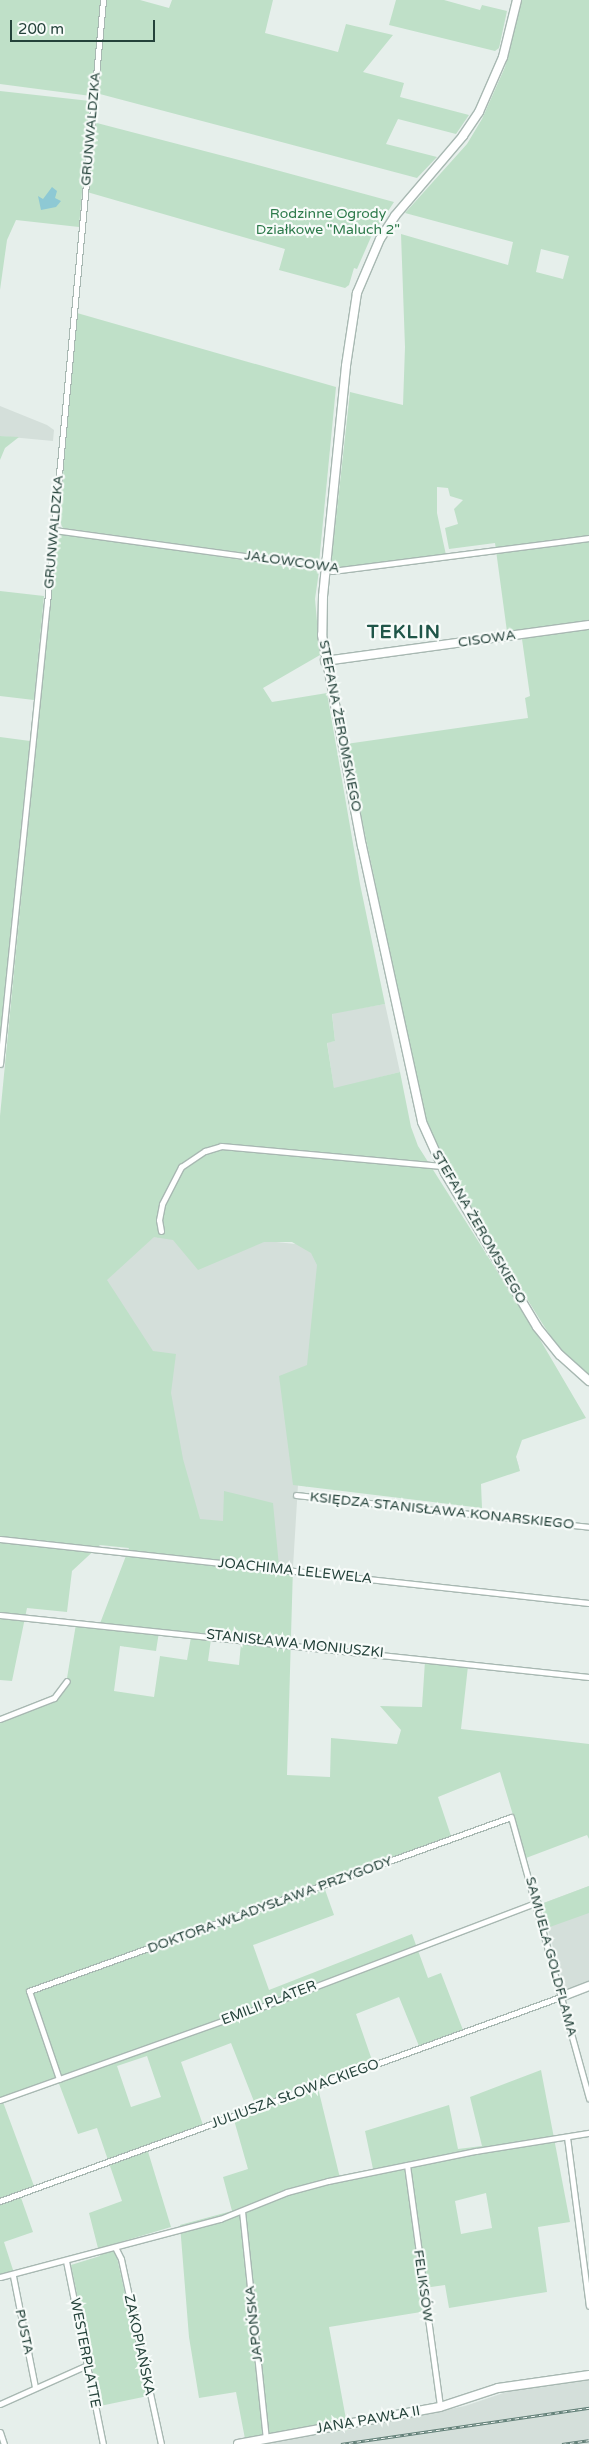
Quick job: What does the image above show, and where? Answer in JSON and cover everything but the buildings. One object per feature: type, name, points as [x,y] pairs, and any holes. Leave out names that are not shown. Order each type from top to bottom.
[{"type":"main road","name":"STEFANA ŻEROMSKIEGO","points":[[517,0],[503,57],[479,112],[463,136],[395,216],[380,239],[357,293],[348,341],[322,626],[325,661],[409,1068],[422,1122],[442,1166],[538,1327],[560,1355],[589,1381]]},
{"type":"main road","name":"CISOWA","points":[[325,661],[589,625]]},
{"type":"main road","name":"JULIUSZA SŁOWACKIEGO","points":[[563,1996],[589,1986]]},
{"type":"main road","name":"JANA PAWŁA II","points":[[238,2444],[440,2407],[498,2388],[589,2375]]},
{"type":"street","name":"GRUNWALDZKA","points":[[0,1064],[54,530],[103,0]]},
{"type":"street","name":"JAŁOWCOWA","points":[[54,530],[337,571],[589,538]]},
{"type":"street","points":[[161,1231],[159,1220],[162,1204],[180,1167],[205,1151],[221,1146],[442,1166]]},
{"type":"street","name":"KSIĘDZA STANISŁAWA KONARSKIEGO","points":[[296,1495],[589,1527]]},
{"type":"street","name":"JOACHIMA LELEWELA","points":[[0,1539],[589,1603]]},
{"type":"street","name":"STANISŁAWA MONIUSZKI","points":[[0,1615],[589,1677]]},
{"type":"street","points":[[0,1719],[54,1698],[67,1681]]},
{"type":"street","name":"SAMUELA GOLDFLAMA","points":[[511,1817],[537,1902],[589,2098]]},
{"type":"street","name":"DOKTORA WŁADYSŁAWA PRZYGODY","points":[[59,2079],[29,1992],[511,1817]]},
{"type":"street","name":"EMILII PLATER","points":[[0,2100],[256,2009],[537,1902]]},
{"type":"street","name":"JULIUSZA SŁOWACKIEGO","points":[[0,2201],[563,1996]]},
{"type":"street","points":[[0,2277],[13,2276],[242,2211],[295,2190],[407,2165],[589,2134]]},
{"type":"street","points":[[568,2137],[589,2306]]},
{"type":"street","name":"FELIKSÓW","points":[[407,2165],[440,2407]]},
{"type":"street","name":"JAPOŃSKA","points":[[242,2211],[266,2438]]},
{"type":"street","name":"ZAKOPIAŃSKA","points":[[115,2247],[121,2259],[160,2444]]},
{"type":"street","name":"WESTERPLATTE","points":[[66,2261],[103,2444]]},
{"type":"street","name":"PUSTA","points":[[13,2276],[36,2387]]},
{"type":"street","points":[[0,2404],[87,2365]]},
{"type":"street","points":[[0,2432],[4,2444]]},
{"type":"shaded area","points":[[0,406],[47,425],[54,430],[53,441],[0,436]]},
{"type":"shaded area","points":[[385,1004],[400,1072],[334,1089],[327,1042],[335,1041],[332,1013]]},
{"type":"shaded area","points":[[71,1221],[403,1255],[512,1443],[519,1467],[478,1480],[475,1504],[298,1485],[293,1567],[143,1549]]},
{"type":"shaded area","points":[[589,1886],[589,1981],[565,1990],[541,1904]]},
{"type":"shaded area","points":[[589,2378],[589,2444],[253,2444],[348,2430],[465,2406],[518,2388]]},
{"type":"green space","points":[[0,0],[102,0],[91,96],[0,84]]},
{"type":"green space","points":[[105,0],[140,0],[169,8],[172,0],[273,0],[265,33],[338,52],[346,24],[393,35],[363,72],[404,83],[400,97],[469,115],[456,134],[398,119],[386,144],[437,157],[417,178],[96,93]]},
{"type":"green space","points":[[396,0],[444,0],[480,10],[482,5],[507,11],[499,48],[495,51],[389,25]]},
{"type":"green space","points":[[522,0],[589,0],[589,1376],[556,1344],[542,1323],[449,1173],[426,1124],[346,744],[528,718],[525,698],[530,696],[522,639],[508,639],[495,543],[449,549],[445,528],[458,524],[454,509],[463,500],[450,496],[448,488],[437,487],[437,513],[446,555],[333,569],[331,564],[350,392],[403,405],[405,347],[401,234],[508,265],[513,242],[405,213],[467,144],[482,119],[505,67]],"holes":[[[541,249],[569,256],[563,279],[536,272]]]},
{"type":"green space","points":[[0,91],[90,101],[79,227],[16,220],[7,240],[0,290]]},
{"type":"green space","name":"Rodzinne Ogrody Działkowe \"Maluch 2\"","points":[[93,122],[394,202],[371,237],[357,269],[354,268],[349,285],[345,288],[279,270],[285,249],[87,192]]},
{"type":"green space","points":[[77,313],[336,387],[319,563],[63,528],[59,521]]},
{"type":"green space","points":[[0,436],[19,437],[5,448],[0,460]]},
{"type":"green space","points":[[63,534],[319,571],[315,599],[320,655],[263,688],[272,702],[327,693],[360,884],[385,1004],[332,1014],[335,1041],[327,1043],[334,1088],[400,1072],[411,1127],[418,1146],[535,1331],[586,1418],[522,1440],[516,1457],[520,1471],[481,1484],[482,1508],[293,1485],[279,1376],[307,1365],[317,1265],[311,1253],[292,1242],[264,1242],[198,1270],[173,1240],[154,1237],[107,1280],[153,1351],[176,1354],[171,1393],[183,1459],[200,1519],[223,1521],[224,1491],[273,1503],[279,1566],[293,1567],[287,1775],[330,1777],[331,1738],[397,1744],[401,1730],[380,1706],[422,1707],[425,1661],[468,1666],[461,1729],[589,1744],[589,1839],[587,1835],[526,1858],[500,1772],[438,1797],[451,1836],[323,1884],[334,1915],[253,1945],[269,1990],[412,1934],[428,1978],[441,1973],[463,2030],[419,2046],[399,1997],[356,2014],[373,2063],[317,2084],[340,2178],[373,2169],[365,2131],[449,2105],[458,2149],[482,2146],[470,2097],[541,2070],[570,2222],[538,2227],[547,2292],[449,2308],[445,2285],[424,2288],[427,2311],[329,2327],[348,2430],[246,2444],[236,2392],[199,2398],[189,2337],[180,2225],[232,2211],[223,2177],[248,2169],[232,2113],[255,2104],[231,2043],[181,2062],[203,2125],[146,2145],[171,2227],[114,2244],[148,2396],[100,2406],[71,2265],[100,2256],[89,2213],[122,2201],[97,2128],[78,2134],[58,2081],[3,2102],[34,2186],[19,2192],[33,2232],[4,2242],[14,2273],[0,2274],[0,1717],[53,1695],[67,1678],[76,1624],[99,1626],[129,1548],[100,1545],[72,1571],[67,1612],[27,1608],[12,1681],[0,1680],[0,1116],[56,538]],"holes":[[[159,1632],[191,1637],[187,1660],[160,1656],[154,1697],[114,1691],[120,1646],[156,1651]],[[211,1639],[241,1643],[239,1665],[208,1661]],[[147,2056],[161,2097],[131,2107],[117,2066]],[[486,2193],[492,2228],[461,2234],[455,2201]]]},
{"type":"green space","points":[[0,591],[44,596],[34,700],[0,696]]},
{"type":"green space","points":[[0,737],[30,741],[0,1037]]},
{"type":"green space","points":[[589,1886],[589,1913],[547,1928],[541,1904]]},
{"type":"water","points":[[52,187],[57,191],[55,198],[61,201],[56,207],[41,210],[38,196],[43,199]]},
{"type":"railway","points":[[341,2444],[589,2408]]},
{"type":"railway","points":[[562,2444],[589,2440]]},
{"type":"district","name":"TEKLIN","points":[[404,633]]}]
